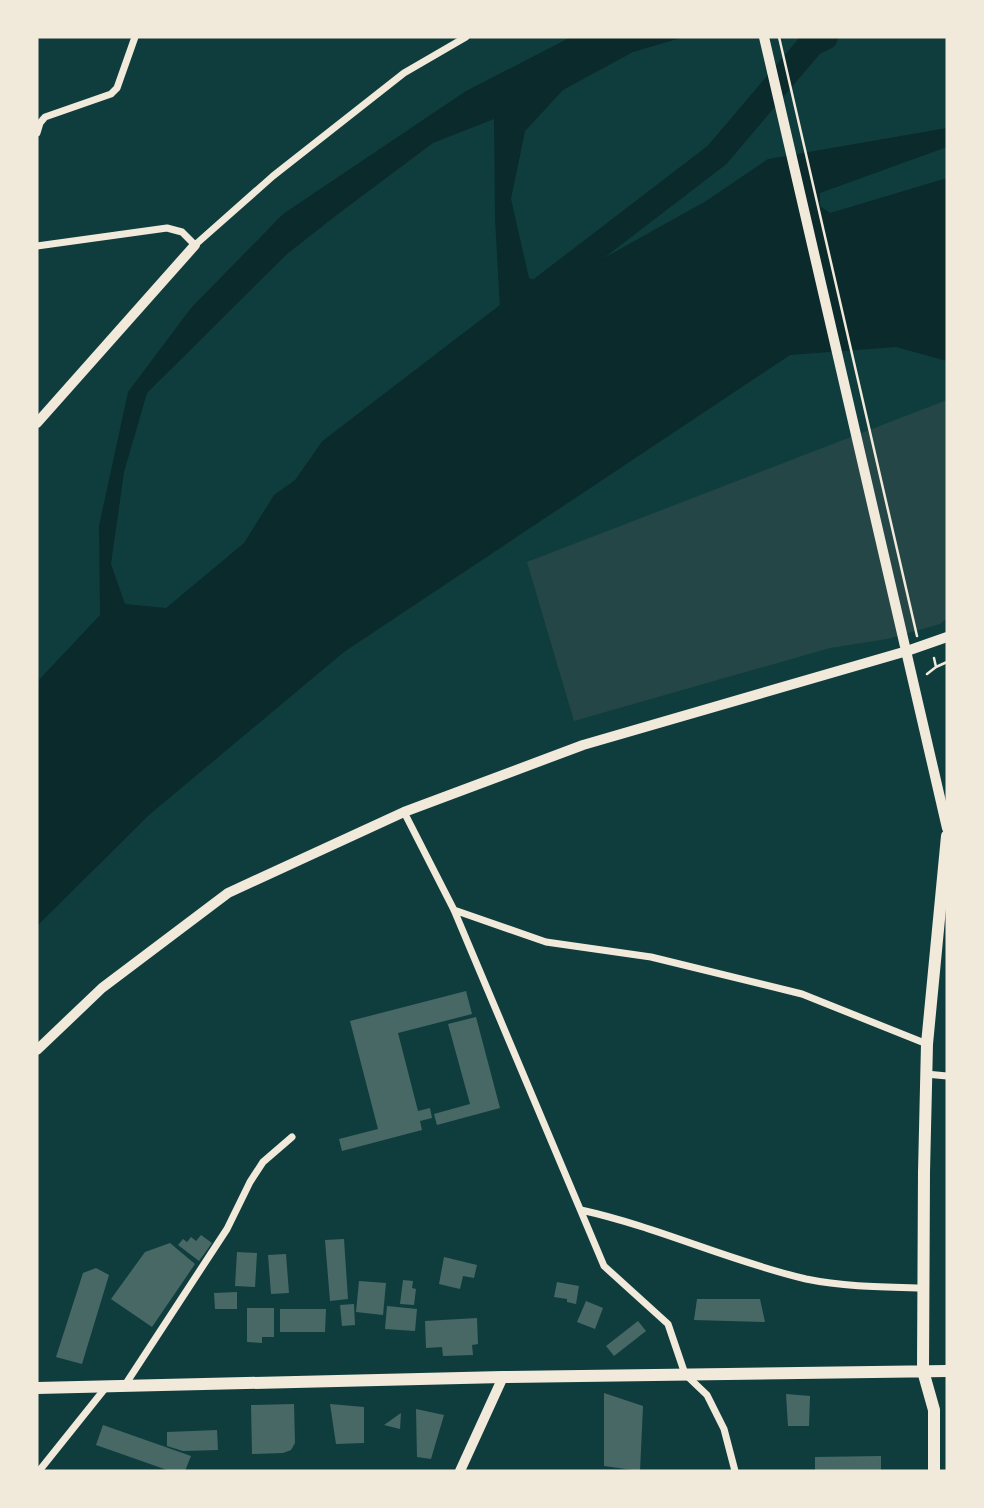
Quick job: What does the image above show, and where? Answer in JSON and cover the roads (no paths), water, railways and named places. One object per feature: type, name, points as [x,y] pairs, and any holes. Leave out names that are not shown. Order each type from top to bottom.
[{"type":"highway","points":[[934,1471],[934,1410],[923,1371],[926,1074],[947,836]]},
{"type":"highway","points":[[37,1388],[503,1377],[947,1371]]},
{"type":"street","points":[[37,133],[45,117],[111,94],[117,88],[135,37]]},
{"type":"street","points":[[37,423],[195,245],[273,176],[404,73],[466,37]]},
{"type":"street","points":[[764,37],[947,828]]},
{"type":"street","points":[[37,246],[167,228],[182,232],[195,245]]},
{"type":"street","points":[[37,1050],[102,988],[228,893],[404,812],[583,745],[906,646],[947,637]]},
{"type":"street","points":[[404,812],[454,910],[604,1266],[668,1324],[685,1374],[707,1395],[724,1429],[735,1471]]},
{"type":"street","points":[[454,910],[546,942],[652,957],[802,994],[927,1044]]},
{"type":"street","points":[[926,1074],[947,1076]]},
{"type":"street","points":[[125,1385],[227,1229],[263,1162],[292,1136]]},
{"type":"street","points":[[581,1210],[617,1218],[728,1257],[807,1279],[852,1286],[923,1288]]},
{"type":"street","points":[[460,1471],[503,1377]]},
{"type":"street","points":[[38,1471],[107,1386]]},
{"type":"waterway","points":[[304,490],[332,450],[717,155],[812,43],[825,37]]}]
